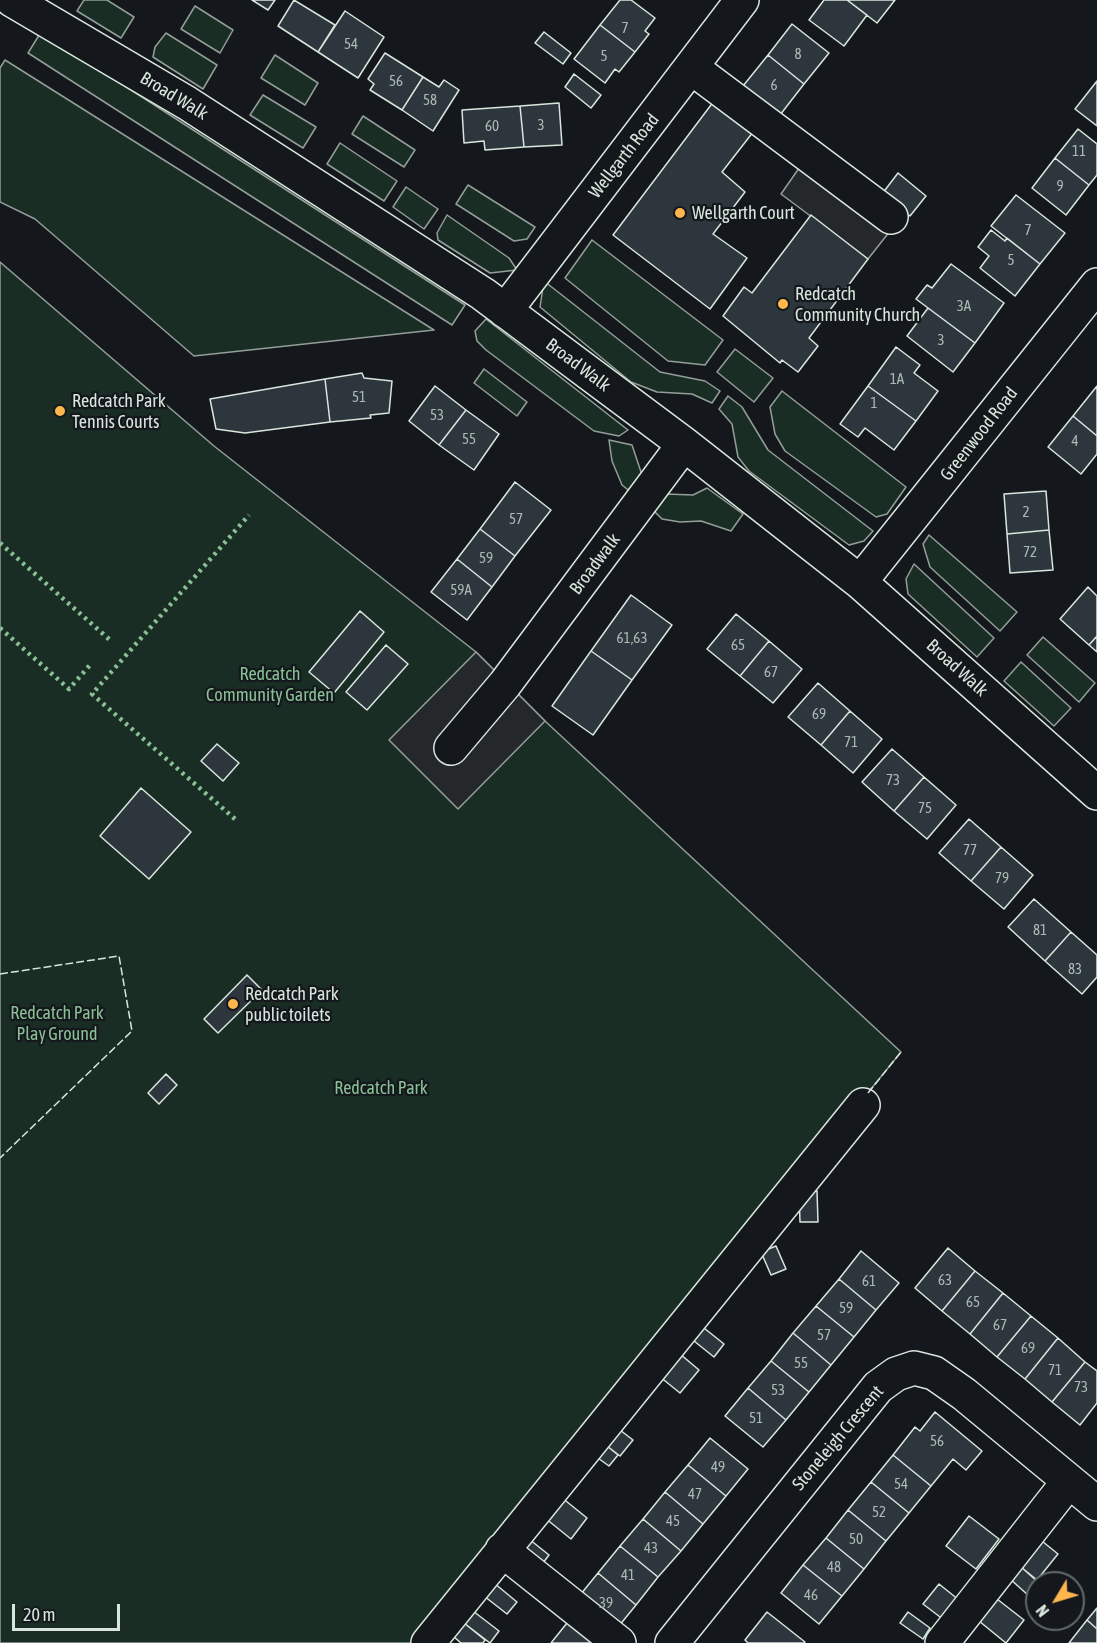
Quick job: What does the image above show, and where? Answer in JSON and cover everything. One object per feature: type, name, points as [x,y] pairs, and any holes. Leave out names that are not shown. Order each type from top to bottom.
[{"type":"street","name":"Broad Walk","points":[[12,0],[187,103],[483,294],[684,444],[860,582],[1097,793]]},
{"type":"street","name":"Wellgarth Road","points":[[505,311],[742,0]]},
{"type":"street","points":[[692,68],[891,217]]},
{"type":"street","name":"Greenwood Road","points":[[860,582],[1097,285]]},
{"type":"street","name":"Broadwalk","points":[[451,748],[506,684],[684,444]]},
{"type":"street","points":[[428,1643],[863,1106]]},
{"type":"street","name":"Stoneleigh Crescent","points":[[672,1643],[878,1387],[896,1374],[914,1368],[934,1372],[1097,1504]]},
{"type":"street","points":[[942,1643],[1070,1481]]},
{"type":"street","points":[[502,1550],[619,1643]]},
{"type":"green space","points":[[84,0],[107,0],[134,17],[121,38],[77,11]]},
{"type":"green space","points":[[195,6],[233,30],[220,53],[181,29]]},
{"type":"green space","points":[[41,32],[465,305],[452,325],[28,53]]},
{"type":"green space","points":[[166,33],[217,65],[203,89],[153,57],[155,47]]},
{"type":"green space","points":[[275,55],[318,83],[305,105],[261,78]]},
{"type":"green space","points":[[5,60],[434,330],[194,356],[35,219],[0,202],[0,68]]},
{"type":"green space","points":[[263,95],[316,127],[303,148],[250,115]]},
{"type":"green space","points":[[363,116],[415,150],[404,167],[352,134]]},
{"type":"green space","points":[[340,143],[397,181],[384,201],[327,164]]},
{"type":"green space","points":[[468,185],[535,227],[527,239],[514,241],[456,204]]},
{"type":"green space","points":[[406,187],[438,209],[424,229],[393,207]]},
{"type":"green space","points":[[447,215],[509,258],[517,270],[490,273],[438,240],[437,233]]},
{"type":"green space","points":[[592,240],[723,340],[705,365],[668,361],[565,278]]},
{"type":"green space","name":"Redcatch Park","points":[[0,262],[214,446],[476,652],[545,721],[901,1052],[421,1643],[0,1643]]},
{"type":"green space","points":[[544,281],[660,372],[705,381],[720,391],[712,403],[692,394],[657,392],[631,382],[540,307]]},
{"type":"green space","points":[[486,319],[628,430],[619,436],[594,431],[486,350],[477,341],[475,331]]},
{"type":"green space","points":[[735,349],[773,378],[754,402],[717,372]]},
{"type":"green space","points":[[484,369],[527,402],[517,416],[474,383]]},
{"type":"green space","points":[[782,391],[906,487],[887,514],[876,517],[785,451],[775,434],[770,407]]},
{"type":"green space","points":[[728,396],[742,407],[768,450],[873,531],[864,541],[849,545],[749,471],[738,457],[732,424],[719,409]]},
{"type":"green space","points":[[609,440],[632,445],[643,478],[633,494],[622,485],[612,461]]},
{"type":"green space","points":[[707,488],[743,514],[731,531],[701,521],[680,522],[662,519],[653,510],[666,494],[693,495]]},
{"type":"green space","points":[[929,535],[1017,612],[1000,631],[930,567],[923,544]]},
{"type":"green space","points":[[914,564],[994,638],[977,657],[908,594],[906,579]]},
{"type":"green space","points":[[1043,637],[1095,683],[1079,702],[1027,655]]},
{"type":"green space","points":[[1021,662],[1071,708],[1054,726],[1004,681]]},
{"type":"shaded area","points":[[804,161],[894,226],[868,259],[781,194]]},
{"type":"shaded area","points":[[476,652],[545,721],[458,809],[389,740]]},
{"type":"building","points":[[252,0],[275,0],[268,10]]},
{"type":"building","points":[[294,0],[335,25],[318,52],[278,26]]},
{"type":"building","points":[[620,0],[631,0],[655,18],[645,31],[649,34],[635,52],[600,25]]},
{"type":"building","points":[[824,0],[847,0],[867,15],[844,46],[809,20]]},
{"type":"building","points":[[847,0],[895,0],[877,23]]},
{"type":"building","points":[[345,11],[384,37],[358,78],[318,52]]},
{"type":"building","points":[[792,24],[829,53],[804,84],[768,55]]},
{"type":"building","points":[[600,25],[635,52],[619,72],[615,69],[605,83],[574,59]]},
{"type":"building","points":[[544,32],[571,53],[563,64],[535,43]]},
{"type":"building","points":[[385,53],[423,77],[402,110],[370,90],[374,84],[368,79]]},
{"type":"building","points":[[768,55],[804,84],[780,115],[743,86]]},
{"type":"building","points":[[574,74],[601,95],[591,108],[565,87]]},
{"type":"building","points":[[423,77],[439,87],[444,80],[459,90],[433,131],[402,110]]},
{"type":"building","points":[[1097,81],[1097,126],[1075,109]]},
{"type":"building","name":"Wellgarth Court","points":[[717,97],[757,127],[722,172],[745,192],[713,234],[747,258],[710,309],[613,235]]},
{"type":"building","points":[[559,103],[562,145],[524,147],[520,106]]},
{"type":"building","points":[[520,106],[524,147],[485,150],[484,141],[464,143],[462,110]]},
{"type":"building","points":[[1078,129],[1097,144],[1097,175],[1089,185],[1055,158]]},
{"type":"building","points":[[1055,158],[1089,185],[1066,215],[1032,188]]},
{"type":"building","points":[[898,173],[926,196],[910,216],[882,194]]},
{"type":"building","points":[[1016,195],[1065,233],[1040,264],[991,226]]},
{"type":"building","name":"Redcatch Community Church","points":[[811,215],[868,259],[809,338],[818,346],[798,372],[782,360],[780,363],[723,316],[744,287],[752,293]]},
{"type":"building","points":[[991,230],[1005,241],[1007,238],[1040,264],[1015,296],[980,268],[989,256],[978,247]]},
{"type":"building","points":[[951,264],[1004,303],[975,343],[916,299],[927,285],[932,288]]},
{"type":"building","points":[[928,308],[975,343],[953,372],[907,336]]},
{"type":"building","points":[[896,347],[920,365],[914,373],[938,391],[916,421],[868,386]]},
{"type":"building","points":[[362,373],[364,378],[392,381],[389,413],[370,415],[371,418],[330,422],[325,379]]},
{"type":"building","points":[[325,379],[330,422],[245,433],[216,429],[210,399]]},
{"type":"building","points":[[435,386],[466,410],[439,445],[409,421]]},
{"type":"building","points":[[868,386],[916,421],[894,450],[865,428],[858,437],[840,424]]},
{"type":"building","points":[[1097,386],[1097,436],[1073,416]]},
{"type":"building","points":[[466,410],[499,434],[474,470],[439,445]]},
{"type":"building","points":[[1073,416],[1097,436],[1097,454],[1081,474],[1048,447]]},
{"type":"building","points":[[515,482],[551,510],[515,556],[480,529]]},
{"type":"building","points":[[1046,491],[1049,530],[1007,534],[1004,494]]},
{"type":"building","points":[[480,529],[515,556],[492,587],[457,559]]},
{"type":"building","points":[[1049,530],[1053,570],[1010,573],[1007,534]]},
{"type":"building","points":[[457,559],[492,587],[467,620],[431,592]]},
{"type":"building","points":[[1088,587],[1097,596],[1097,636],[1089,645],[1060,619]]},
{"type":"building","points":[[631,595],[672,625],[632,680],[591,651]]},
{"type":"building","points":[[360,611],[384,632],[334,693],[309,672]]},
{"type":"building","points":[[736,614],[769,641],[740,676],[707,649]]},
{"type":"building","points":[[1097,636],[1097,652],[1089,645]]},
{"type":"building","points":[[769,641],[802,669],[773,703],[740,676]]},
{"type":"building","points":[[386,645],[408,664],[367,710],[346,692]]},
{"type":"building","points":[[591,651],[632,680],[593,735],[552,706]]},
{"type":"building","points":[[818,683],[850,711],[821,745],[788,717]]},
{"type":"building","points":[[850,711],[882,739],[853,773],[821,745]]},
{"type":"building","points":[[217,744],[239,763],[223,781],[201,761]]},
{"type":"building","points":[[892,749],[924,777],[894,811],[862,782]]},
{"type":"building","points":[[924,777],[956,805],[927,839],[894,811]]},
{"type":"building","points":[[141,788],[191,832],[149,879],[100,836]]},
{"type":"building","points":[[969,819],[1001,847],[971,881],[939,853]]},
{"type":"building","points":[[1001,847],[1033,875],[1004,909],[971,881]]},
{"type":"building","points":[[1034,899],[1071,932],[1045,961],[1008,927]]},
{"type":"building","points":[[1071,932],[1097,955],[1097,977],[1082,994],[1045,961]]},
{"type":"building","name":"Redcatch Park public toilets","points":[[247,975],[262,990],[218,1033],[204,1019]]},
{"type":"building","points":[[166,1074],[177,1085],[159,1104],[148,1093]]},
{"type":"building","points":[[817,1191],[818,1222],[800,1222],[799,1192]]},
{"type":"building","points":[[776,1246],[786,1269],[771,1275],[761,1252]]},
{"type":"building","points":[[948,1248],[975,1271],[942,1311],[915,1288]]},
{"type":"building","points":[[861,1251],[899,1283],[876,1310],[839,1279]]},
{"type":"building","points":[[975,1271],[1003,1293],[970,1334],[942,1311]]},
{"type":"building","points":[[839,1279],[876,1310],[854,1337],[816,1306]]},
{"type":"building","points":[[1003,1293],[1031,1316],[997,1357],[970,1334]]},
{"type":"building","points":[[816,1306],[854,1337],[831,1365],[793,1333]]},
{"type":"building","points":[[1031,1316],[1058,1338],[1025,1379],[997,1357]]},
{"type":"building","points":[[694,1320],[724,1344],[714,1357],[684,1333]]},
{"type":"building","points":[[793,1333],[831,1365],[809,1392],[771,1361]]},
{"type":"building","points":[[1058,1338],[1085,1362],[1052,1402],[1025,1379]]},
{"type":"building","points":[[673,1348],[699,1370],[680,1393],[654,1372]]},
{"type":"building","points":[[771,1361],[809,1392],[786,1420],[748,1388]]},
{"type":"building","points":[[1085,1362],[1097,1371],[1097,1403],[1080,1425],[1052,1402]]},
{"type":"building","points":[[748,1388],[786,1420],[763,1447],[725,1416]]},
{"type":"building","points":[[935,1412],[982,1451],[966,1470],[953,1459],[931,1486],[893,1455],[915,1427],[920,1431]]},
{"type":"building","points":[[620,1430],[633,1440],[620,1456],[607,1446]]},
{"type":"building","points":[[710,1438],[748,1469],[726,1496],[688,1465]]},
{"type":"building","points":[[607,1446],[618,1455],[609,1466],[591,1453]]},
{"type":"building","points":[[893,1455],[931,1486],[909,1513],[871,1482]]},
{"type":"building","points":[[688,1465],[726,1496],[703,1524],[665,1492]]},
{"type":"building","points":[[871,1482],[909,1513],[886,1541],[848,1510]]},
{"type":"building","points":[[665,1492],[703,1524],[681,1551],[643,1519]]},
{"type":"building","points":[[561,1497],[587,1518],[571,1539],[545,1518]]},
{"type":"building","points":[[848,1510],[886,1541],[864,1569],[826,1538]]},
{"type":"building","points":[[969,1516],[999,1539],[976,1569],[946,1546]]},
{"type":"building","points":[[643,1519],[681,1551],[658,1577],[620,1546]]},
{"type":"building","points":[[1037,1537],[1058,1554],[1044,1571],[1026,1571],[1016,1563]]},
{"type":"building","points":[[826,1538],[864,1569],[842,1596],[803,1565]]},
{"type":"building","points":[[529,1539],[549,1555],[540,1567],[519,1550]]},
{"type":"building","points":[[620,1546],[658,1577],[636,1605],[598,1573]]},
{"type":"building","points":[[803,1565],[842,1596],[819,1624],[781,1593]]},
{"type":"building","points":[[1020,1566],[1026,1571],[1025,1592],[1009,1578]]},
{"type":"building","points":[[598,1573],[636,1605],[614,1632],[576,1600]]},
{"type":"building","points":[[494,1583],[517,1602],[507,1614],[484,1596]]},
{"type":"building","points":[[939,1584],[959,1600],[944,1620],[923,1604]]},
{"type":"building","points":[[997,1599],[1024,1620],[1006,1643],[979,1621]]},
{"type":"building","points":[[1097,1608],[1097,1629],[1087,1620]]},
{"type":"building","points":[[473,1611],[499,1631],[490,1643],[464,1623]]},
{"type":"building","points":[[767,1612],[805,1642],[748,1643],[745,1640]]},
{"type":"building","points":[[908,1612],[930,1628],[923,1639],[900,1623]]},
{"type":"building","points":[[571,1618],[600,1643],[551,1643]]},
{"type":"building","points":[[1087,1620],[1097,1629],[1097,1643],[1069,1643],[1078,1631],[1085,1631]]},
{"type":"building","points":[[464,1623],[485,1640],[483,1643],[461,1643],[453,1636]]},
{"type":"hedge","points":[[235,819],[92,694],[249,515]]},
{"type":"hedge","points":[[0,543],[110,640]]},
{"type":"hedge","points":[[0,628],[69,689],[90,665]]},
{"type":"fence","points":[[0,974],[119,956],[132,1031],[0,1158]]},
{"type":"fence","points":[[868,1093],[901,1052]]},
{"type":"place","name":"Wellgarth Court","points":[[680,213]]},
{"type":"place","name":"Redcatch Community Church","points":[[783,304]]},
{"type":"place","name":"Redcatch Park Tennis Courts","points":[[60,411]]},
{"type":"place","name":"Redcatch Park public toilets","points":[[233,1004]]},
{"type":"park label","name":"Redcatch Community Garden","points":[[270,684]]},
{"type":"park label","name":"Redcatch Park Play Ground","points":[[57,1023]]}]
